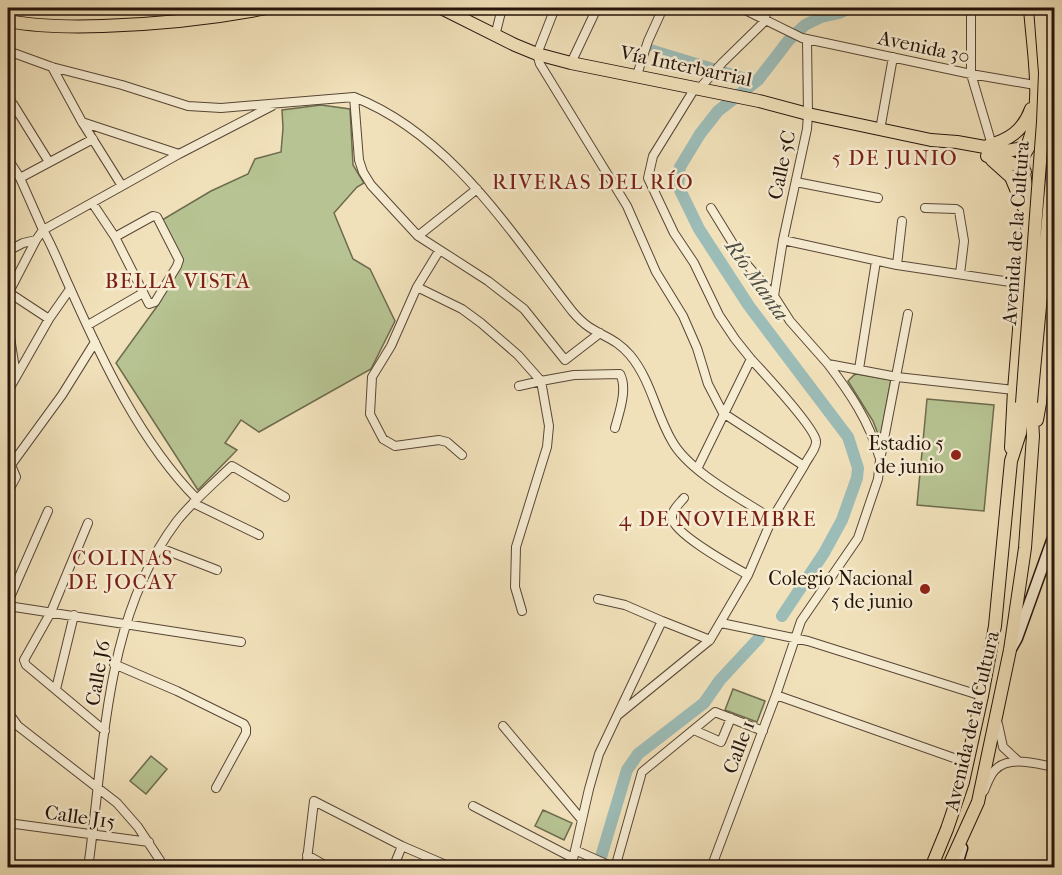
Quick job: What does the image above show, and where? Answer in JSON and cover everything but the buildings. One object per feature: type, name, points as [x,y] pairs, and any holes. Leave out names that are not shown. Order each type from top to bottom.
[{"type":"main road","points":[[8,21],[54,26],[127,25],[198,21],[267,8]]},
{"type":"main road","name":"Vía Interbarrial","points":[[441,8],[495,36],[537,54],[571,63],[759,101],[808,114],[931,140],[1007,151],[1043,141],[1054,147]]},
{"type":"main road","name":"Avenida de la Cultura","points":[[931,867],[956,807],[968,763],[1000,590],[1028,221],[1022,158],[1033,127],[1035,86],[1030,8]]},
{"type":"main road","name":"Avenida de la Cultura","points":[[1034,436],[1026,403],[1045,73],[1040,8]]},
{"type":"main road","name":"Avenida de la Cultura","points":[[1011,461],[1026,403],[1053,168],[1054,69],[1050,8]]},
{"type":"main road","points":[[1028,221],[1017,187],[987,149],[1012,137],[1023,126],[1032,107],[1035,86]]},
{"type":"main road","name":"Vía Interbarrial","points":[[987,149],[1023,169],[1032,178],[1045,180],[1054,174]]},
{"type":"main road","name":"Avenida de la Cultura","points":[[948,867],[978,802],[1010,650],[1025,548],[1034,436],[1040,403],[1054,259]]},
{"type":"main road","points":[[1010,650],[1017,638],[1054,535]]},
{"type":"main road","points":[[956,867],[973,816]]},
{"type":"street","points":[[495,36],[502,8]]},
{"type":"street","points":[[555,8],[537,54],[546,74],[627,206],[656,272],[682,316],[697,348],[708,384],[723,413],[804,466]]},
{"type":"street","points":[[571,63],[597,8]]},
{"type":"street","points":[[637,75],[648,41],[663,8]]},
{"type":"street","name":"Avenida 30","points":[[741,8],[805,39],[1035,86]]},
{"type":"street","points":[[618,715],[710,640],[748,575],[772,519],[816,445],[815,437],[793,406],[725,326],[694,263],[674,233],[648,178],[653,156],[700,89],[720,66],[768,23],[766,8]]},
{"type":"street","points":[[971,8],[971,74],[987,149]]},
{"type":"street","name":"Calle 5C","points":[[774,296],[808,114],[805,39]]},
{"type":"street","points":[[8,51],[52,67],[122,85],[188,106],[221,108],[354,97],[372,105],[408,128],[439,152],[477,189],[572,312],[586,325],[618,342],[632,358],[648,385],[672,441],[697,469],[772,519]]},
{"type":"street","points":[[880,130],[893,57]]},
{"type":"street","points":[[52,67],[82,122],[123,186]]},
{"type":"street","points":[[354,97],[357,148],[363,172],[387,205],[418,236],[488,281],[524,309],[565,360],[574,375]]},
{"type":"street","points":[[13,104],[48,162]]},
{"type":"street","points":[[49,319],[8,293],[43,230],[179,154],[275,105]]},
{"type":"street","points":[[82,122],[179,154]]},
{"type":"street","points":[[20,178],[93,139]]},
{"type":"street","points":[[8,159],[20,178],[95,342],[139,423],[195,501],[259,535]]},
{"type":"street","points":[[796,182],[878,198]]},
{"type":"street","points":[[418,236],[477,189]]},
{"type":"street","points":[[93,204],[115,237],[149,304],[155,302],[177,266],[178,257],[155,216],[115,237]]},
{"type":"street","points":[[711,208],[743,260],[774,296],[790,321],[828,364],[862,413],[880,460]]},
{"type":"street","points":[[925,208],[959,211],[964,241],[960,274]]},
{"type":"street","points":[[897,265],[902,221]]},
{"type":"street","points":[[8,251],[22,243],[36,240]]},
{"type":"street","points":[[783,240],[897,265],[1024,284]]},
{"type":"street","points":[[439,251],[417,287],[391,346],[372,377],[370,414],[383,439],[394,446],[439,440],[447,442],[462,455]]},
{"type":"street","points":[[859,369],[876,261]]},
{"type":"street","points":[[417,287],[462,309],[481,323],[518,355],[541,381],[549,426],[547,447],[516,547],[515,587],[522,611]]},
{"type":"street","points":[[8,391],[49,319],[70,289]]},
{"type":"street","points":[[88,325],[143,293]]},
{"type":"street","name":"Calle 1","points":[[711,867],[763,731],[801,621],[858,538],[878,479],[908,314]]},
{"type":"street","points":[[8,325],[16,377]]},
{"type":"street","points":[[565,360],[600,333]]},
{"type":"street","points":[[8,492],[16,477],[9,464],[62,395],[95,342]]},
{"type":"street","points":[[697,469],[752,359]]},
{"type":"street","points":[[828,364],[897,377],[1014,390]]},
{"type":"street","points":[[519,386],[574,375],[620,374],[622,400],[615,428]]},
{"type":"street","name":"Calle J6","points":[[88,867],[114,664],[125,624],[143,579],[177,522],[195,501],[232,466],[285,496]]},
{"type":"street","points":[[684,498],[673,511],[674,524],[705,550],[748,575]]},
{"type":"street","points":[[48,511],[8,604],[241,642]]},
{"type":"street","points":[[88,523],[51,612],[24,660],[26,665],[105,731]]},
{"type":"street","points":[[160,548],[217,570]]},
{"type":"street","points":[[598,599],[625,605],[710,640]]},
{"type":"street","points":[[56,689],[74,615]]},
{"type":"street","points":[[571,867],[599,754],[662,621]]},
{"type":"street","points":[[721,623],[795,638],[982,696]]},
{"type":"street","points":[[114,664],[177,691],[244,724],[246,733],[216,788]]},
{"type":"street","points":[[776,695],[968,763]]},
{"type":"street","points":[[8,712],[18,726],[128,814],[165,867]]},
{"type":"street","points":[[473,806],[574,854],[589,856],[613,867],[642,772],[715,712],[763,731]]},
{"type":"street","points":[[997,716],[1000,741],[1003,747],[1019,762]]},
{"type":"street","points":[[694,730],[721,742],[731,718]]},
{"type":"street","points":[[503,726],[582,820]]},
{"type":"street","points":[[978,802],[996,769],[1004,763],[1019,762],[1054,766]]},
{"type":"street","points":[[306,867],[314,801],[402,846],[453,867]]},
{"type":"street","name":"Calle J15","points":[[8,823],[149,843]]},
{"type":"street","points":[[393,867],[402,846]]},
{"type":"street","points":[[307,855],[330,867]]},
{"type":"street","points":[[1033,867],[1046,867]]},
{"type":"green space","points":[[18,8],[85,8],[85,14]]},
{"type":"green space","points":[[321,105],[350,109],[353,165],[364,183],[357,187],[334,213],[353,259],[370,269],[395,321],[371,369],[259,432],[241,420],[225,443],[237,450],[198,490],[116,363],[158,305],[183,261],[162,220],[211,191],[248,174],[255,159],[281,152],[282,110]]},
{"type":"green space","points":[[857,374],[891,380],[880,439],[873,421],[848,381]]},
{"type":"green space","name":"Estadio 5 de junio","points":[[927,399],[994,405],[984,511],[917,505]]},
{"type":"green space","points":[[733,689],[765,701],[757,722],[725,710]]},
{"type":"green space","points":[[151,756],[167,769],[146,794],[130,781]]},
{"type":"green space","points":[[543,810],[572,823],[564,840],[535,826]]},
{"type":"waterway","name":"Río Manta","points":[[782,616],[824,553],[842,520],[857,478],[858,468],[848,437],[749,306],[699,229],[678,186],[680,167],[700,134],[718,111],[758,80],[788,41],[805,25],[821,17],[850,8]]},
{"type":"waterway","points":[[649,47],[758,80]]},
{"type":"waterway","name":"Río Manta","points":[[600,868],[601,857],[627,770],[638,754],[704,703],[720,680],[759,638]]},
{"type":"place","name":"Estadio 5 de junio","points":[[956,455]]},
{"type":"place","name":"Colegio Nacional 5 de junio","points":[[925,589]]},
{"type":"district","name":"5 DE JUNIO","points":[[895,158]]},
{"type":"district","name":"RIVERAS DEL RÍO","points":[[593,182]]},
{"type":"district","name":"BELLA VISTA","points":[[178,281]]},
{"type":"district","name":"4 DE NOVIEMBRE","points":[[718,519]]},
{"type":"district","name":"COLINAS DE JOCAY","points":[[123,570]]}]
